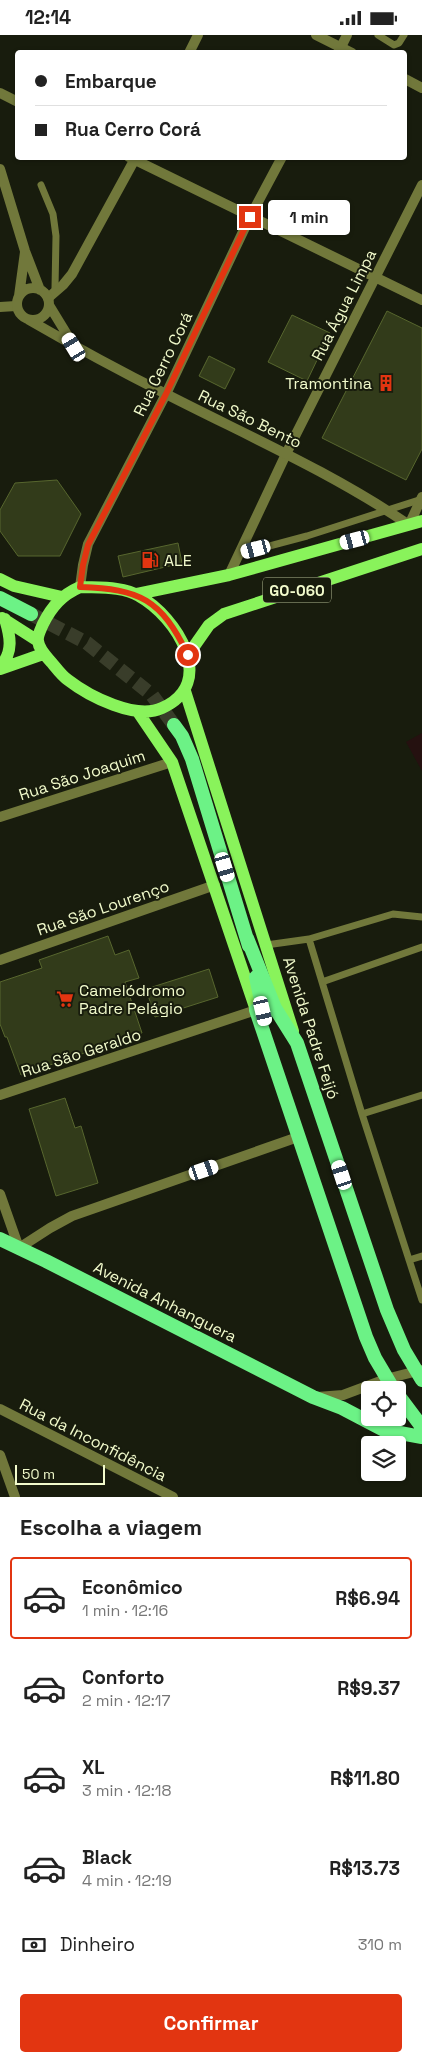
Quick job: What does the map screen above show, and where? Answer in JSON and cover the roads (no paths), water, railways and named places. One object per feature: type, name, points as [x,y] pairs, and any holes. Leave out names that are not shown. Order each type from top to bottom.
[{"type":"highway","points":[[0,598],[31,614]]},
{"type":"highway","points":[[174,725],[182,736],[192,759],[247,938],[268,1031],[270,1054]]},
{"type":"highway","points":[[247,938],[275,1007],[297,1043]]},
{"type":"highway","points":[[256,1010],[366,1337],[388,1381]]},
{"type":"highway","name":"Avenida Padre Feijó","points":[[297,1043],[387,1310],[420,1373]]},
{"type":"highway","name":"Avenida Anhanguera","points":[[0,1239],[313,1397],[342,1408],[384,1430],[422,1437]]},
{"type":"highway","points":[[406,1406],[422,1427]]},
{"type":"main road","name":"GO-060","points":[[80,587],[110,588],[138,595],[229,575],[416,523]]},
{"type":"main road","name":"GO-060","points":[[188,655],[209,625],[224,614],[422,549]]},
{"type":"main road","points":[[0,579],[14,586],[62,597]]},
{"type":"main road","points":[[80,587],[62,597],[51,608],[39,637],[43,653],[66,679],[80,688],[114,705],[138,712],[154,712],[172,704],[185,691],[190,673],[188,655],[178,633],[167,618],[138,595]]},
{"type":"main road","points":[[2,618],[39,637]]},
{"type":"main road","points":[[0,668],[8,654],[10,645],[10,635],[2,618]]},
{"type":"main road","points":[[0,668],[43,653]]},
{"type":"main road","name":"Avenida Padre Feijó","points":[[185,691],[297,1043]]},
{"type":"main road","points":[[138,712],[172,762],[256,1010]]},
{"type":"street","points":[[190,50],[198,35]]},
{"type":"street","points":[[316,35],[340,50],[347,35]]},
{"type":"street","points":[[407,80],[422,88]]},
{"type":"street","points":[[0,93],[15,100]]},
{"type":"street","points":[[45,296],[59,287],[72,274],[132,160]]},
{"type":"street","points":[[137,160],[422,300]]},
{"type":"street","name":"Rua Cerro Corá","points":[[80,587],[88,545],[166,394],[250,217],[280,160]]},
{"type":"street","points":[[0,169],[25,251],[45,296],[74,347]]},
{"type":"street","name":"Rua Água Limpa","points":[[229,575],[287,452],[422,185]]},
{"type":"street","points":[[25,251],[18,313],[29,320],[38,319],[46,314],[45,296]]},
{"type":"street","points":[[0,307],[18,301],[24,290],[32,288],[45,296]]},
{"type":"street","name":"Rua São Bento","points":[[29,320],[74,347],[287,452],[388,510],[416,523]]},
{"type":"street","points":[[416,523],[422,499]]},
{"type":"street","name":"Rua São Joaquim","points":[[0,817],[172,762]]},
{"type":"street","name":"Rua São Lourenço","points":[[0,959],[215,885]]},
{"type":"street","name":"Rua São Geraldo","points":[[0,1094],[256,1010]]},
{"type":"street","points":[[0,1194],[19,1248],[72,1216],[298,1137]]},
{"type":"street","points":[[398,1381],[420,1373]]},
{"type":"street","points":[[313,1397],[343,1395],[361,1391]]},
{"type":"street","name":"Rua da Inconfidência","points":[[0,1409],[173,1497]]},
{"type":"street","points":[[0,1455],[14,1497]]},
{"type":"lane","points":[[378,35],[394,45],[399,43],[404,35]]},
{"type":"lane","points":[[41,185],[53,215],[59,287]]},
{"type":"lane","points":[[239,554],[307,536],[422,499]]},
{"type":"lane","points":[[266,945],[309,939],[393,914],[422,917]]},
{"type":"lane","points":[[309,939],[362,1114],[422,1300]]},
{"type":"lane","points":[[322,982],[422,947]]},
{"type":"lane","points":[[362,1114],[422,1095]]},
{"type":"lane","points":[[409,1261],[422,1256]]},
{"type":"tunnel","points":[[31,614],[87,643],[152,695],[174,725]]},
{"type":"place","name":"Tramontina","points":[[386,383]]},
{"type":"place","name":"ALE","points":[[150,560]]},
{"type":"place","name":"Camelódromo Padre Pelágio","points":[[65,999]]}]
